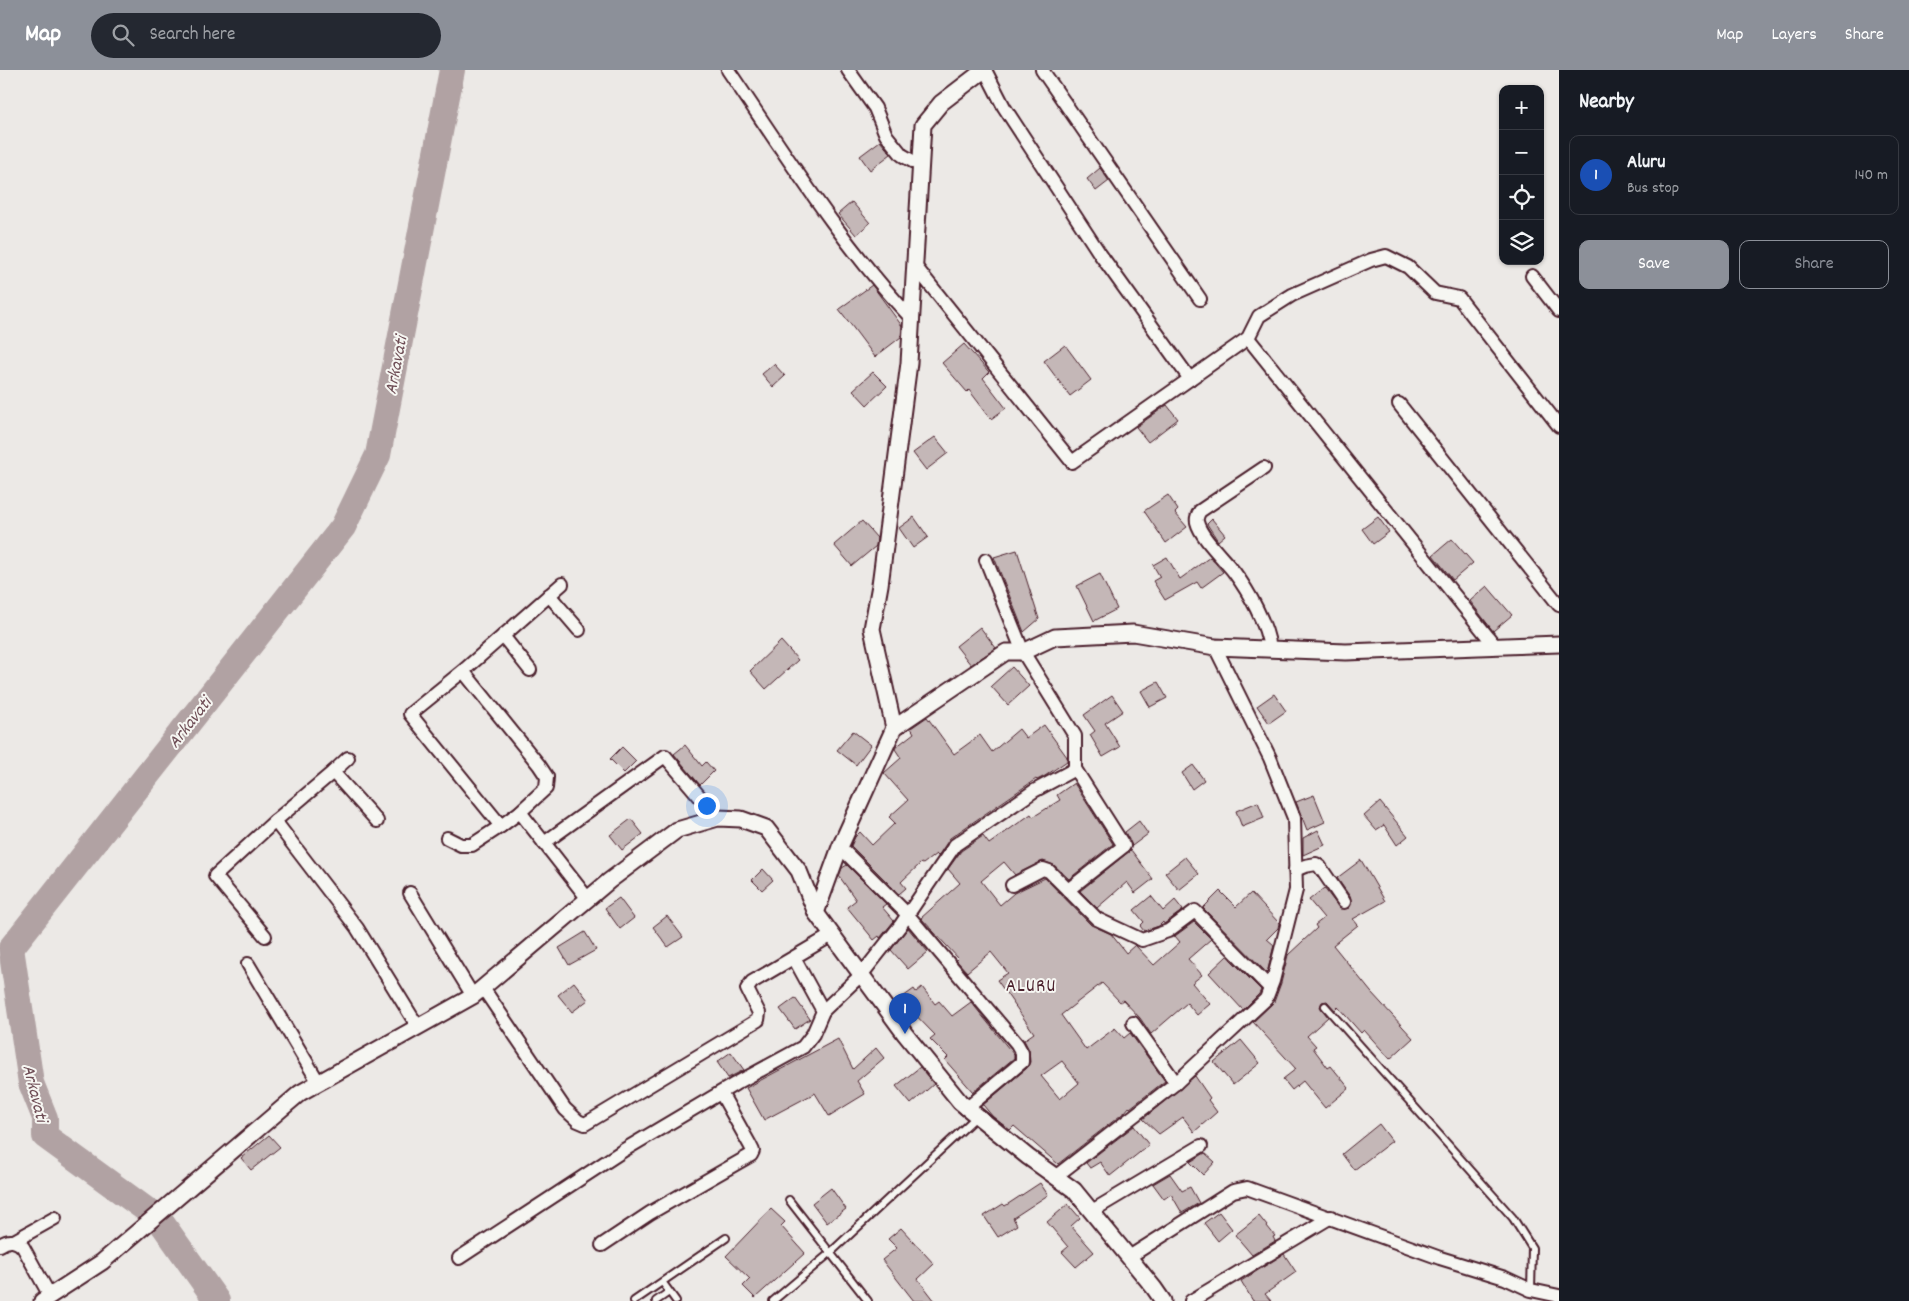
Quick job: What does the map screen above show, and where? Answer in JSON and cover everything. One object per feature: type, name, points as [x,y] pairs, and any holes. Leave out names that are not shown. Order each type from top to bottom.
[{"type":"street","points":[[728,70],[848,243],[884,290],[912,319]]},
{"type":"street","points":[[848,70],[876,108],[886,135],[902,155],[921,166]]},
{"type":"street","points":[[894,728],[872,629],[880,585],[909,364],[924,125],[941,103],[985,70],[1004,107],[1100,254],[1190,379]]},
{"type":"street","points":[[1042,70],[1200,299]]},
{"type":"street","points":[[915,266],[1072,462],[1248,338],[1260,316],[1292,295],[1371,260],[1386,256],[1408,267],[1435,292],[1459,298],[1559,426]]},
{"type":"street","points":[[1532,276],[1559,311]]},
{"type":"street","points":[[1248,338],[1496,646]]},
{"type":"street","points":[[1399,404],[1559,605]]},
{"type":"street","points":[[1264,468],[1200,511],[1197,516],[1197,522],[1209,542],[1235,573],[1262,618],[1268,634],[1270,649]]},
{"type":"street","points":[[986,560],[1024,652],[1075,736],[1074,768],[1124,846],[1068,890]]},
{"type":"street","points":[[501,826],[410,714],[463,671],[562,584]]},
{"type":"street","points":[[549,595],[579,630]]},
{"type":"street","points":[[816,913],[840,847],[894,728],[1006,652],[1024,652],[1055,637],[1133,633],[1215,647],[1346,652],[1559,644]]},
{"type":"street","points":[[503,636],[530,670]]},
{"type":"street","points":[[1055,1177],[1176,1083],[1266,999],[1270,988],[1296,890],[1294,818],[1270,758],[1215,647]]},
{"type":"street","points":[[447,838],[461,845],[472,844],[520,812],[546,788],[547,777],[539,765],[463,671]]},
{"type":"street","points":[[544,843],[665,756],[718,818]]},
{"type":"street","points":[[265,936],[215,876],[348,758]]},
{"type":"street","points":[[459,1258],[624,1150],[802,1047],[813,1034],[823,1011],[862,974],[908,914],[955,845],[1034,790],[1074,768]]},
{"type":"street","points":[[333,772],[377,821]]},
{"type":"street","points":[[520,812],[588,899]]},
{"type":"street","points":[[14,1241],[23,1247],[46,1299],[102,1262],[300,1093],[478,992],[588,899],[677,830],[718,818],[741,819],[766,828],[799,871],[816,913],[905,1034],[971,1113],[1074,1190],[1129,1256],[1162,1301]]},
{"type":"street","points":[[275,821],[357,928],[418,1027]]},
{"type":"street","points":[[840,847],[908,914],[1018,1044],[1022,1053],[1022,1062],[971,1113]]},
{"type":"street","points":[[1295,870],[1316,864],[1344,902]]},
{"type":"street","points":[[1012,885],[1043,869],[1049,871],[1097,918],[1142,940],[1168,931],[1195,911],[1270,988]]},
{"type":"street","points":[[410,893],[478,992],[565,1109],[578,1121],[585,1124],[758,1020],[759,1013],[747,989],[752,982],[832,935]]},
{"type":"street","points":[[794,958],[823,1011]]},
{"type":"street","points":[[248,964],[318,1083]]},
{"type":"street","points":[[1132,1023],[1176,1083]]},
{"type":"street","points":[[602,1245],[650,1213],[751,1155],[750,1145],[721,1093]]},
{"type":"street","points":[[1092,1211],[1201,1146]]},
{"type":"street","points":[[1129,1256],[1233,1191],[1247,1188],[1440,1258],[1505,1278],[1531,1290],[1559,1296]]},
{"type":"street","points":[[1191,1301],[1331,1217]]},
{"type":"street","points":[[0,1244],[14,1241],[55,1218]]},
{"type":"lane","points":[[1325,1006],[1513,1218],[1532,1248],[1531,1290]]},
{"type":"lane","points":[[773,1301],[830,1253],[971,1113]]},
{"type":"lane","points":[[789,1200],[868,1301]]},
{"type":"lane","points":[[634,1301],[726,1238]]},
{"type":"lane","points":[[663,1282],[676,1301]]},
{"type":"lane","points":[[656,1301],[669,1292]]},
{"type":"building","points":[[880,141],[891,154],[870,170],[860,156]]},
{"type":"building","points":[[1100,168],[1109,181],[1096,191],[1087,179]]},
{"type":"building","points":[[852,202],[870,223],[856,235],[838,214]]},
{"type":"building","points":[[872,285],[902,326],[901,337],[875,357],[839,309]]},
{"type":"building","points":[[964,344],[989,372],[983,378],[1006,408],[991,419],[969,390],[967,392],[942,363]]},
{"type":"building","points":[[1065,345],[1091,380],[1070,396],[1044,361]]},
{"type":"building","points":[[774,364],[785,376],[773,387],[762,374]]},
{"type":"building","points":[[873,372],[887,386],[867,405],[853,390]]},
{"type":"building","points":[[1167,405],[1178,419],[1148,442],[1136,427]]},
{"type":"building","points":[[935,437],[948,453],[926,470],[913,453]]},
{"type":"building","points":[[1168,495],[1178,510],[1175,513],[1187,527],[1166,543],[1144,511]]},
{"type":"building","points":[[914,517],[928,537],[913,548],[899,528]]},
{"type":"building","points":[[1378,517],[1389,532],[1373,544],[1362,529]]},
{"type":"building","points":[[1212,519],[1225,535],[1218,541],[1207,524]]},
{"type":"building","points":[[862,521],[877,538],[876,546],[852,566],[834,545]]},
{"type":"building","points":[[1452,539],[1473,563],[1453,580],[1433,555]]},
{"type":"building","points":[[1017,550],[1039,619],[1024,632],[994,557]]},
{"type":"building","points":[[1167,557],[1180,579],[1210,557],[1223,572],[1201,588],[1197,582],[1165,600],[1153,581],[1160,577],[1153,565]]},
{"type":"building","points":[[1100,574],[1117,609],[1094,621],[1077,586]]},
{"type":"building","points":[[1487,586],[1512,615],[1493,631],[1470,601]]},
{"type":"building","points":[[980,627],[996,648],[971,665],[956,646]]},
{"type":"building","points":[[781,641],[798,660],[766,689],[750,671]]},
{"type":"building","points":[[1012,667],[1029,686],[1008,705],[991,686]]},
{"type":"building","points":[[1158,682],[1167,698],[1150,707],[1141,691]]},
{"type":"building","points":[[1274,694],[1286,711],[1269,723],[1257,706]]},
{"type":"building","points":[[1112,695],[1123,711],[1105,723],[1120,747],[1103,757],[1090,735],[1095,731],[1084,715]]},
{"type":"building","points":[[927,717],[954,754],[980,735],[992,752],[1019,729],[1026,738],[1044,725],[1067,757],[1067,761],[1045,776],[1036,779],[950,838],[938,856],[936,854],[923,864],[921,863],[901,882],[906,888],[899,894],[851,846],[855,837],[860,832],[872,845],[895,823],[889,817],[908,800],[884,773],[901,758],[895,749],[896,747],[914,733],[911,728]]},
{"type":"building","points":[[853,731],[871,745],[856,765],[837,750]]},
{"type":"building","points":[[685,745],[702,766],[706,762],[714,771],[700,785],[674,754]]},
{"type":"building","points":[[622,747],[636,761],[624,773],[610,759]]},
{"type":"building","points":[[1193,765],[1204,780],[1192,789],[1182,773]]},
{"type":"building","points":[[1074,783],[1113,844],[1069,879],[1054,865],[1043,861],[1015,875],[1004,862],[981,881],[1000,905],[1014,893],[1045,878],[1091,925],[1111,934],[1126,953],[1135,945],[1154,965],[1180,942],[1175,936],[1194,922],[1211,939],[1188,959],[1202,975],[1192,983],[1210,1004],[1197,1015],[1187,1003],[1151,1034],[1140,1018],[1123,1000],[1120,1002],[1102,983],[1061,1015],[1086,1050],[1115,1028],[1124,1038],[1130,1033],[1165,1081],[1129,1107],[1058,1164],[1014,1126],[1010,1130],[993,1117],[983,1105],[1027,1068],[1030,1062],[1029,1050],[1024,1040],[1034,1033],[997,980],[1008,973],[991,952],[967,972],[956,960],[958,958],[921,918],[960,883],[948,869],[961,851],[983,836],[989,844],[1031,814],[1033,817],[1060,800],[1057,795]],"holes":[[[1062,1061],[1079,1083],[1060,1099],[1041,1076]]]},
{"type":"building","points":[[1314,795],[1325,822],[1307,830],[1296,802]]},
{"type":"building","points":[[1258,802],[1264,818],[1242,827],[1236,811]]},
{"type":"building","points":[[1380,802],[1408,836],[1397,845],[1384,825],[1376,830],[1364,816]]},
{"type":"building","points":[[631,819],[643,834],[622,850],[610,835]]},
{"type":"building","points":[[1139,821],[1148,834],[1132,846],[1125,832]]},
{"type":"building","points":[[1318,830],[1325,845],[1303,855],[1303,838]]},
{"type":"building","points":[[1131,850],[1153,879],[1135,893],[1127,882],[1097,908],[1080,891]]},
{"type":"building","points":[[1185,857],[1199,874],[1179,890],[1165,873]]},
{"type":"building","points":[[1361,860],[1385,901],[1353,919],[1358,925],[1333,945],[1371,992],[1413,1038],[1390,1059],[1364,1030],[1361,1033],[1338,1007],[1335,1010],[1327,1001],[1322,1002],[1320,1007],[1328,1017],[1307,1036],[1316,1046],[1313,1048],[1328,1068],[1331,1066],[1349,1088],[1325,1108],[1303,1081],[1292,1090],[1283,1079],[1296,1069],[1253,1022],[1274,1002],[1288,955],[1317,928],[1315,925],[1324,918],[1309,900],[1324,888],[1340,909],[1349,908],[1351,898],[1337,878]]},
{"type":"building","points":[[847,865],[886,904],[882,907],[894,921],[880,938],[879,936],[874,940],[847,907],[856,900],[839,876],[842,868]]},
{"type":"building","points":[[763,869],[773,880],[762,890],[752,880]]},
{"type":"building","points":[[1220,891],[1236,907],[1251,893],[1279,923],[1278,928],[1267,939],[1274,945],[1267,973],[1203,908]]},
{"type":"building","points":[[1151,896],[1163,911],[1175,900],[1183,910],[1164,924],[1163,922],[1159,926],[1144,931],[1140,926],[1144,922],[1134,910]]},
{"type":"building","points":[[619,898],[634,918],[620,929],[605,908]]},
{"type":"building","points":[[667,916],[683,937],[668,947],[653,927]]},
{"type":"building","points":[[908,928],[928,952],[908,969],[891,950]]},
{"type":"building","points":[[585,932],[596,950],[569,965],[559,948]]},
{"type":"building","points":[[1227,956],[1261,990],[1243,1010],[1209,973]]},
{"type":"building","points":[[574,982],[588,1000],[572,1012],[558,995]]},
{"type":"building","points":[[922,987],[935,1004],[939,1001],[952,1016],[971,1002],[1014,1055],[1014,1058],[973,1092],[945,1060],[948,1057],[930,1039],[935,1035],[900,999],[914,989],[916,992]]},
{"type":"building","points":[[795,998],[810,1019],[795,1029],[780,1009]]},
{"type":"building","points":[[838,1039],[853,1069],[876,1048],[884,1058],[857,1081],[865,1094],[829,1116],[815,1093],[764,1120],[746,1088]]},
{"type":"building","points":[[1241,1040],[1260,1063],[1233,1085],[1214,1062]]},
{"type":"building","points":[[731,1052],[744,1070],[728,1078],[717,1062]]},
{"type":"building","points":[[920,1067],[934,1084],[911,1104],[896,1086]]},
{"type":"building","points":[[1195,1076],[1217,1112],[1194,1132],[1183,1117],[1159,1134],[1143,1119]]},
{"type":"building","points":[[1379,1124],[1392,1141],[1354,1170],[1342,1154]]},
{"type":"building","points":[[1134,1126],[1149,1145],[1110,1176],[1100,1162],[1090,1168],[1086,1163]]},
{"type":"building","points":[[269,1135],[280,1147],[251,1170],[241,1158]]},
{"type":"building","points":[[1205,1153],[1215,1162],[1203,1175],[1190,1162]]},
{"type":"building","points":[[1170,1174],[1182,1191],[1190,1187],[1199,1203],[1182,1213],[1171,1194],[1164,1199],[1153,1184]]},
{"type":"building","points":[[1040,1183],[1048,1195],[1013,1218],[1017,1225],[998,1237],[984,1216],[1003,1204],[1005,1206]]},
{"type":"building","points":[[831,1188],[846,1209],[827,1223],[812,1203]]},
{"type":"building","points":[[1068,1204],[1080,1218],[1071,1226],[1094,1252],[1076,1267],[1062,1252],[1068,1247],[1047,1222]]},
{"type":"building","points":[[771,1209],[785,1222],[781,1226],[805,1253],[755,1298],[743,1286],[750,1279],[726,1256]]},
{"type":"building","points":[[1219,1212],[1232,1229],[1218,1241],[1204,1223]]},
{"type":"building","points":[[1259,1216],[1275,1236],[1273,1237],[1275,1241],[1252,1255],[1235,1235]]},
{"type":"building","points":[[901,1228],[934,1264],[918,1279],[935,1301],[914,1301],[882,1260],[897,1248],[888,1239]]},
{"type":"building","points":[[1284,1254],[1296,1272],[1265,1294],[1271,1301],[1253,1301],[1241,1281]]},
{"type":"waterway","name":"Arkavati","points":[[217,1301],[159,1219],[45,1136],[45,1118],[31,1083],[11,948],[343,527],[378,455],[452,70]]},
{"type":"place","name":"Aluru","points":[[905,1034]]},
{"type":"district","name":"ALURU","points":[[1031,984]]}]
